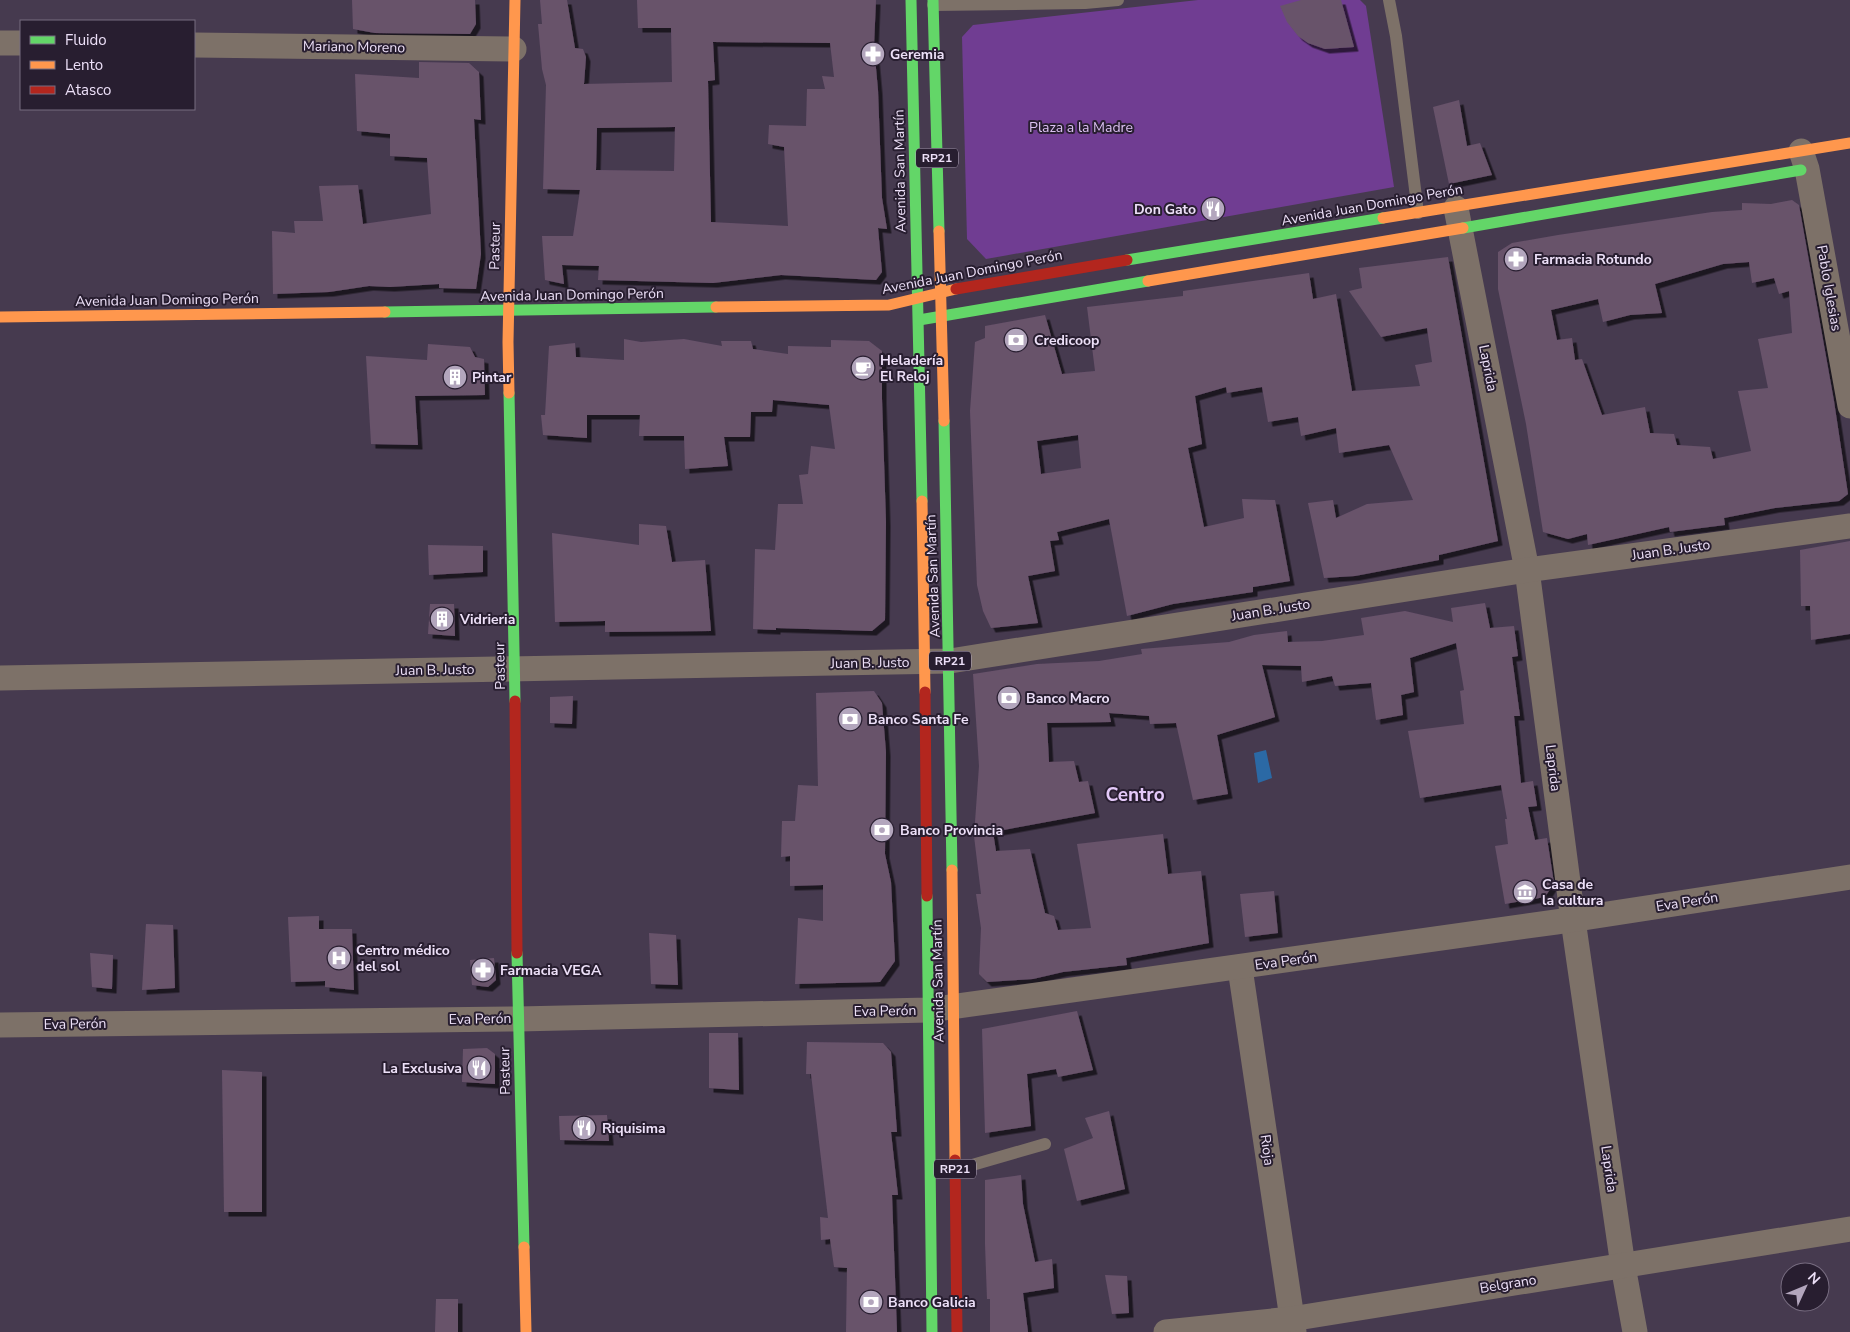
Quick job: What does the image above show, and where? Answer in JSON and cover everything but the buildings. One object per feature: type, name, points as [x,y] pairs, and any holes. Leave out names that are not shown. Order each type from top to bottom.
[{"type":"main road","name":"Pasteur","points":[[515,0],[508,326],[515,668],[518,1019],[526,1332]]},
{"type":"main road","name":"Avenida San Martín","points":[[911,0],[918,298],[913,320],[925,662],[932,1332]]},
{"type":"main road","name":"Avenida San Martín","points":[[933,2],[950,662],[957,1332]]},
{"type":"main road","name":"Avenida Juan Domingo Perón","points":[[913,320],[1458,216],[1808,162],[1850,143]]},
{"type":"main road","name":"Avenida Juan Domingo Perón","points":[[0,317],[888,306],[982,283],[1418,213],[1458,216],[1808,162]]},
{"type":"street","points":[[0,43],[20,43]]},
{"type":"street","name":"Mariano Moreno","points":[[195,45],[514,49]]},
{"type":"street","name":"Pablo Iglesias","points":[[1808,162],[1850,406]]},
{"type":"street","name":"Laprida","points":[[1458,216],[1527,570],[1573,920],[1623,1266],[1635,1332]]},
{"type":"street","name":"Juan B. Justo","points":[[0,678],[950,662],[1527,570],[1850,526]]},
{"type":"street","name":"Eva Perón","points":[[0,1025],[518,1019],[929,1010],[1573,920],[1850,877]]},
{"type":"street","name":"Rioja","points":[[1240,968],[1292,1325]]},
{"type":"street","name":"Belgrano","points":[[1166,1332],[1292,1325],[1623,1266],[1850,1229]]},
{"type":"lane","points":[[933,2],[1085,3],[1118,0]]},
{"type":"lane","points":[[1390,0],[1418,213]]},
{"type":"lane","points":[[955,1170],[1045,1144]]},
{"type":"green space","name":"Plaza a la Madre","points":[[1198,0],[1360,0],[1366,6],[1394,187],[986,259],[967,239],[962,37],[973,25]]},
{"type":"water","points":[[1266,750],[1272,778],[1258,783],[1254,753]]},
{"type":"traffic: fast","points":[[911,0],[922,501]]},
{"type":"traffic: fast","points":[[933,0],[939,231]]},
{"type":"traffic: fast","points":[[1463,228],[1801,170]]},
{"type":"traffic: fast","points":[[1127,260],[1383,218]]},
{"type":"traffic: fast","points":[[919,320],[1148,281]]},
{"type":"traffic: fast","points":[[385,312],[716,307]]},
{"type":"traffic: fast","points":[[509,393],[515,701]]},
{"type":"traffic: fast","points":[[944,421],[952,870]]},
{"type":"traffic: fast","points":[[927,896],[932,1332]]},
{"type":"traffic: fast","points":[[517,953],[524,1247]]},
{"type":"traffic: slow","points":[[509,393],[508,342],[515,0]]},
{"type":"traffic: slow","points":[[1383,218],[1850,143]]},
{"type":"traffic: slow","points":[[1148,281],[1463,228]]},
{"type":"traffic: slow","points":[[939,231],[944,421]]},
{"type":"traffic: slow","points":[[716,307],[889,305],[956,289]]},
{"type":"traffic: slow","points":[[0,317],[385,312]]},
{"type":"traffic: slow","points":[[922,501],[925,692]]},
{"type":"traffic: slow","points":[[952,870],[955,1160]]},
{"type":"traffic: slow","points":[[524,1247],[526,1332]]},
{"type":"traffic: jam","points":[[956,289],[1127,260]]},
{"type":"traffic: jam","points":[[925,692],[927,896]]},
{"type":"traffic: jam","points":[[515,701],[517,953]]},
{"type":"traffic: jam","points":[[955,1160],[957,1332]]},
{"type":"place","name":"Geremia","points":[[873,54]]},
{"type":"place","name":"Don Gato","points":[[1213,209]]},
{"type":"place","name":"Farmacia Rotundo","points":[[1516,259]]},
{"type":"place","name":"Credicoop","points":[[1016,340]]},
{"type":"place","name":"Heladería El Reloj","points":[[863,368]]},
{"type":"place","name":"Pintar","points":[[455,377]]},
{"type":"place","name":"Vidrieria","points":[[442,619]]},
{"type":"place","name":"Banco Macro","points":[[1009,698]]},
{"type":"place","name":"Banco Santa Fe","points":[[850,719]]},
{"type":"place","name":"Banco Provincia","points":[[882,830]]},
{"type":"place","name":"Casa de la cultura","points":[[1525,892]]},
{"type":"place","name":"Centro médico del sol","points":[[339,958]]},
{"type":"place","name":"Farmacia VEGA","points":[[483,970]]},
{"type":"place","name":"La Exclusiva","points":[[479,1068]]},
{"type":"place","name":"Riquisima","points":[[584,1128]]},
{"type":"place","name":"Banco Galicia","points":[[871,1302]]},
{"type":"district","name":"Centro","points":[[1135,795]]}]
